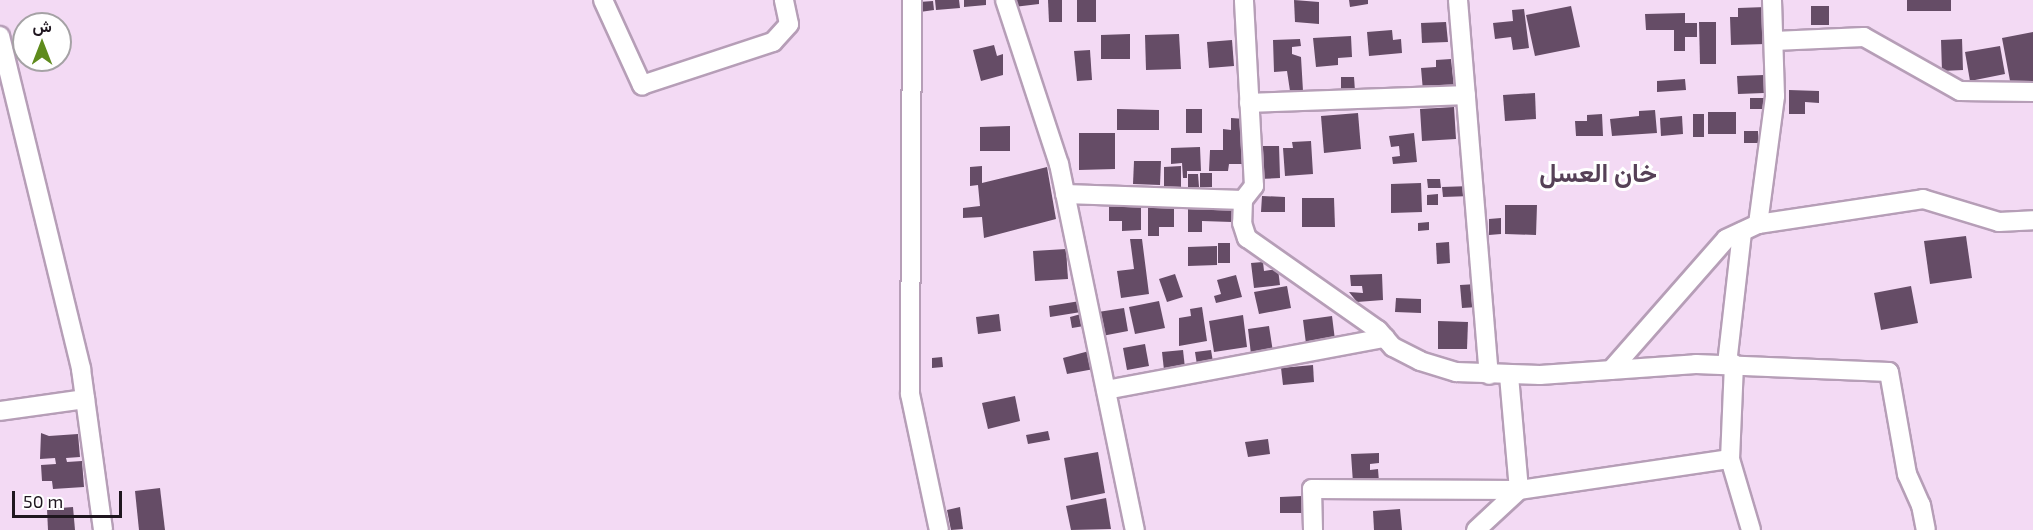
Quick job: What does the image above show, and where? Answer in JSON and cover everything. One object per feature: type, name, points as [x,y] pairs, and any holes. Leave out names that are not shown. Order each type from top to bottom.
[{"type":"street","points":[[603,0],[642,85],[773,42],[789,24],[784,0]]},
{"type":"street","points":[[912,0],[910,394],[939,530]]},
{"type":"street","points":[[1005,0],[1065,194],[1135,530]]},
{"type":"street","points":[[1244,0],[1254,186],[1243,200],[1242,223],[1247,238],[1420,361],[1456,372],[1509,375],[1730,364],[1889,372],[1907,474],[1921,505],[1926,530]]},
{"type":"street","points":[[1458,0],[1489,375]]},
{"type":"street","points":[[1751,530],[1730,459],[1730,364],[1750,228],[1775,96],[1772,0]]},
{"type":"street","points":[[0,36],[81,369],[103,530]]},
{"type":"street","points":[[1774,41],[1864,37],[1960,91],[2033,92]]},
{"type":"street","points":[[1250,103],[1466,95]]},
{"type":"street","points":[[1065,194],[1243,200]]},
{"type":"street","points":[[1611,369],[1726,239],[1750,228],[1923,199],[1999,222],[2033,220]]},
{"type":"street","points":[[1106,390],[1385,338]]},
{"type":"street","points":[[1509,375],[1519,490]]},
{"type":"street","points":[[0,411],[85,399]]},
{"type":"street","points":[[1313,530],[1312,489],[1519,490],[1730,459]]},
{"type":"street","points":[[1476,530],[1519,490]]},
{"type":"building","points":[[935,0],[959,0],[960,8],[936,10]]},
{"type":"building","points":[[964,0],[986,0],[986,5],[964,7]]},
{"type":"building","points":[[1011,0],[1039,0],[1039,4],[1014,7]]},
{"type":"building","points":[[1048,0],[1062,0],[1062,22],[1049,22]]},
{"type":"building","points":[[1077,0],[1096,0],[1096,22],[1077,22]]},
{"type":"building","points":[[1294,0],[1319,2],[1319,24],[1295,22]]},
{"type":"building","points":[[1349,0],[1368,0],[1368,4],[1350,7]]},
{"type":"building","points":[[1907,0],[1951,0],[1951,11],[1907,11]]},
{"type":"building","points":[[933,1],[934,10],[920,12],[919,2]]},
{"type":"building","points":[[1571,6],[1580,47],[1535,56],[1526,15]]},
{"type":"building","points":[[1811,6],[1829,6],[1829,25],[1811,25]]},
{"type":"building","points":[[1766,7],[1766,44],[1731,45],[1730,17],[1738,17],[1738,8]]},
{"type":"building","points":[[1524,9],[1529,48],[1513,50],[1511,37],[1495,39],[1493,23],[1513,21],[1512,10]]},
{"type":"building","points":[[1685,13],[1685,23],[1697,23],[1697,37],[1685,37],[1685,51],[1674,51],[1674,30],[1646,30],[1645,14]]},
{"type":"building","points":[[1446,22],[1448,42],[1422,43],[1421,23]]},
{"type":"building","points":[[1699,22],[1716,22],[1716,64],[1700,64]]},
{"type":"building","points":[[1392,30],[1393,40],[1401,39],[1402,53],[1369,56],[1367,32]]},
{"type":"building","points":[[2033,32],[2033,82],[2011,86],[2002,38]]},
{"type":"building","points":[[1130,34],[1130,59],[1101,59],[1101,35]]},
{"type":"building","points":[[1179,34],[1181,69],[1146,70],[1145,35]]},
{"type":"building","points":[[1351,36],[1352,57],[1338,58],[1338,65],[1316,67],[1313,38]]},
{"type":"building","points":[[1300,39],[1301,46],[1292,47],[1292,54],[1301,57],[1303,91],[1290,91],[1287,71],[1274,72],[1273,40]]},
{"type":"building","points":[[1962,39],[1963,70],[1942,71],[1941,40]]},
{"type":"building","points":[[1232,40],[1234,66],[1209,68],[1207,42]]},
{"type":"building","points":[[994,45],[997,56],[1003,54],[1003,75],[981,81],[973,50]]},
{"type":"building","points":[[2000,46],[2005,74],[1970,81],[1965,52]]},
{"type":"building","points":[[1090,50],[1092,80],[1077,81],[1074,51]]},
{"type":"building","points":[[1451,59],[1454,88],[1423,91],[1421,68],[1436,67],[1436,60]]},
{"type":"building","points":[[1764,75],[1764,93],[1738,94],[1737,76]]},
{"type":"building","points":[[1341,77],[1354,77],[1355,91],[1341,91]]},
{"type":"building","points":[[1685,79],[1686,90],[1657,92],[1657,81]]},
{"type":"building","points":[[1789,90],[1819,91],[1819,103],[1805,102],[1805,114],[1789,114]]},
{"type":"building","points":[[1535,93],[1536,119],[1505,121],[1503,95]]},
{"type":"building","points":[[1750,98],[1765,98],[1765,109],[1750,109]]},
{"type":"building","points":[[1454,107],[1456,139],[1422,141],[1420,109]]},
{"type":"building","points":[[1117,109],[1159,110],[1159,130],[1117,130]]},
{"type":"building","points":[[1186,109],[1202,109],[1202,133],[1186,133]]},
{"type":"building","points":[[1655,110],[1657,133],[1612,136],[1610,119],[1639,116],[1639,111]]},
{"type":"building","points":[[1708,112],[1736,112],[1736,134],[1708,134]]},
{"type":"building","points":[[1358,113],[1361,149],[1324,153],[1321,116]]},
{"type":"building","points":[[1602,114],[1603,136],[1576,136],[1575,121],[1587,121],[1587,115]]},
{"type":"building","points":[[1693,114],[1704,114],[1704,137],[1693,137]]},
{"type":"building","points":[[1682,116],[1683,134],[1661,136],[1660,118]]},
{"type":"building","points":[[1231,118],[1245,119],[1244,164],[1229,164],[1228,171],[1209,171],[1210,150],[1223,150],[1223,129],[1231,130]]},
{"type":"building","points":[[1010,126],[1010,151],[980,151],[980,127]]},
{"type":"building","points":[[1744,131],[1758,131],[1758,143],[1744,143]]},
{"type":"building","points":[[1079,133],[1115,133],[1115,169],[1079,170]]},
{"type":"building","points":[[1414,133],[1417,162],[1393,164],[1392,157],[1400,156],[1399,146],[1391,147],[1389,136]]},
{"type":"building","points":[[1311,141],[1313,174],[1285,176],[1283,148],[1293,148],[1292,142]]},
{"type":"building","points":[[1258,146],[1279,146],[1280,178],[1259,179]]},
{"type":"building","points":[[1200,147],[1201,171],[1187,171],[1187,178],[1183,178],[1182,163],[1171,164],[1171,148]]},
{"type":"building","points":[[1134,161],[1161,161],[1160,185],[1133,184]]},
{"type":"building","points":[[982,166],[982,183],[1047,167],[1056,219],[984,238],[982,217],[963,218],[963,208],[980,206],[978,185],[970,186],[970,167]]},
{"type":"building","points":[[1181,166],[1181,188],[1164,188],[1164,167]]},
{"type":"building","points":[[1200,173],[1212,173],[1212,187],[1200,187]]},
{"type":"building","points":[[1188,174],[1198,174],[1199,187],[1188,187]]},
{"type":"building","points":[[1427,179],[1440,179],[1441,188],[1428,188]]},
{"type":"building","points":[[1421,183],[1422,212],[1391,213],[1391,184]]},
{"type":"building","points":[[1471,186],[1471,196],[1443,197],[1442,187]]},
{"type":"building","points":[[1438,194],[1438,205],[1427,205],[1427,195]]},
{"type":"building","points":[[1262,196],[1285,197],[1285,212],[1261,212]]},
{"type":"building","points":[[1302,198],[1334,198],[1335,227],[1302,227]]},
{"type":"building","points":[[1141,200],[1141,230],[1122,231],[1122,221],[1109,221],[1109,201]]},
{"type":"building","points":[[1148,205],[1174,205],[1174,227],[1159,227],[1159,236],[1148,236]]},
{"type":"building","points":[[1505,205],[1537,205],[1536,235],[1505,234]]},
{"type":"building","points":[[1188,209],[1232,210],[1232,222],[1202,221],[1202,232],[1188,232]]},
{"type":"building","points":[[1501,218],[1501,234],[1489,235],[1489,219]]},
{"type":"building","points":[[1429,222],[1429,230],[1418,231],[1418,223]]},
{"type":"building","points":[[1966,236],[1972,278],[1930,284],[1924,241]]},
{"type":"building","points":[[1130,239],[1142,239],[1149,294],[1121,298],[1117,271],[1134,269]]},
{"type":"building","points":[[1449,242],[1450,263],[1437,264],[1436,243]]},
{"type":"building","points":[[1218,243],[1230,243],[1230,263],[1218,263]]},
{"type":"building","points":[[1217,246],[1217,265],[1188,266],[1188,247]]},
{"type":"building","points":[[1066,249],[1068,279],[1035,281],[1033,251]]},
{"type":"building","points":[[1263,262],[1264,271],[1278,269],[1280,285],[1254,288],[1251,263]]},
{"type":"building","points":[[1175,274],[1183,297],[1167,302],[1159,279]]},
{"type":"building","points":[[1382,274],[1383,300],[1357,302],[1349,292],[1363,293],[1362,286],[1351,286],[1350,275]]},
{"type":"building","points":[[1236,275],[1242,297],[1216,303],[1214,296],[1221,294],[1217,280]]},
{"type":"building","points":[[1477,284],[1478,307],[1462,308],[1460,285]]},
{"type":"building","points":[[1287,286],[1291,308],[1259,314],[1254,292]]},
{"type":"building","points":[[1911,286],[1918,323],[1881,330],[1874,293]]},
{"type":"building","points":[[1396,298],[1421,299],[1421,313],[1395,312]]},
{"type":"building","points":[[1080,301],[1081,312],[1050,317],[1049,306]]},
{"type":"building","points":[[1159,301],[1165,328],[1135,334],[1129,307]]},
{"type":"building","points":[[1202,307],[1207,341],[1179,346],[1179,318],[1191,316],[1190,309]]},
{"type":"building","points":[[1124,308],[1128,331],[1102,336],[1098,312]]},
{"type":"building","points":[[999,314],[1001,331],[978,334],[976,317]]},
{"type":"building","points":[[1081,314],[1084,326],[1072,328],[1070,317]]},
{"type":"building","points":[[1243,315],[1247,347],[1214,352],[1209,321]]},
{"type":"building","points":[[1332,316],[1335,340],[1306,344],[1303,320]]},
{"type":"building","points":[[1438,321],[1468,322],[1467,349],[1438,349]]},
{"type":"building","points":[[1269,326],[1273,352],[1251,354],[1248,329]]},
{"type":"building","points":[[1145,344],[1149,366],[1127,370],[1123,348]]},
{"type":"building","points":[[1183,350],[1185,368],[1164,370],[1162,352]]},
{"type":"building","points":[[1211,350],[1213,362],[1197,365],[1195,352]]},
{"type":"building","points":[[1089,351],[1094,369],[1067,374],[1063,358]]},
{"type":"building","points":[[942,357],[943,367],[932,368],[932,358]]},
{"type":"building","points":[[1313,365],[1314,382],[1283,385],[1281,368]]},
{"type":"building","points":[[1015,396],[1020,421],[988,429],[982,403]]},
{"type":"building","points":[[1048,431],[1050,440],[1028,444],[1026,435]]},
{"type":"building","points":[[41,433],[49,436],[78,434],[80,457],[66,458],[67,462],[82,461],[84,487],[53,489],[52,481],[42,481],[41,465],[56,464],[55,458],[40,459]]},
{"type":"building","points":[[1268,439],[1270,454],[1248,457],[1245,442]]},
{"type":"building","points":[[1098,452],[1105,493],[1071,500],[1064,458]]},
{"type":"building","points":[[1379,453],[1379,463],[1370,464],[1370,470],[1378,469],[1379,482],[1353,483],[1351,454]]},
{"type":"building","points":[[160,488],[165,530],[139,530],[135,491]]},
{"type":"building","points":[[1302,496],[1302,513],[1280,513],[1280,497]]},
{"type":"building","points":[[1106,498],[1111,529],[1071,530],[1066,506]]},
{"type":"building","points":[[73,507],[75,530],[48,530],[47,509]]},
{"type":"building","points":[[960,507],[963,529],[951,530],[947,510]]},
{"type":"building","points":[[1400,509],[1402,530],[1374,530],[1373,511]]},
{"type":"district","name":"خان العسل","points":[[1598,172]]}]
